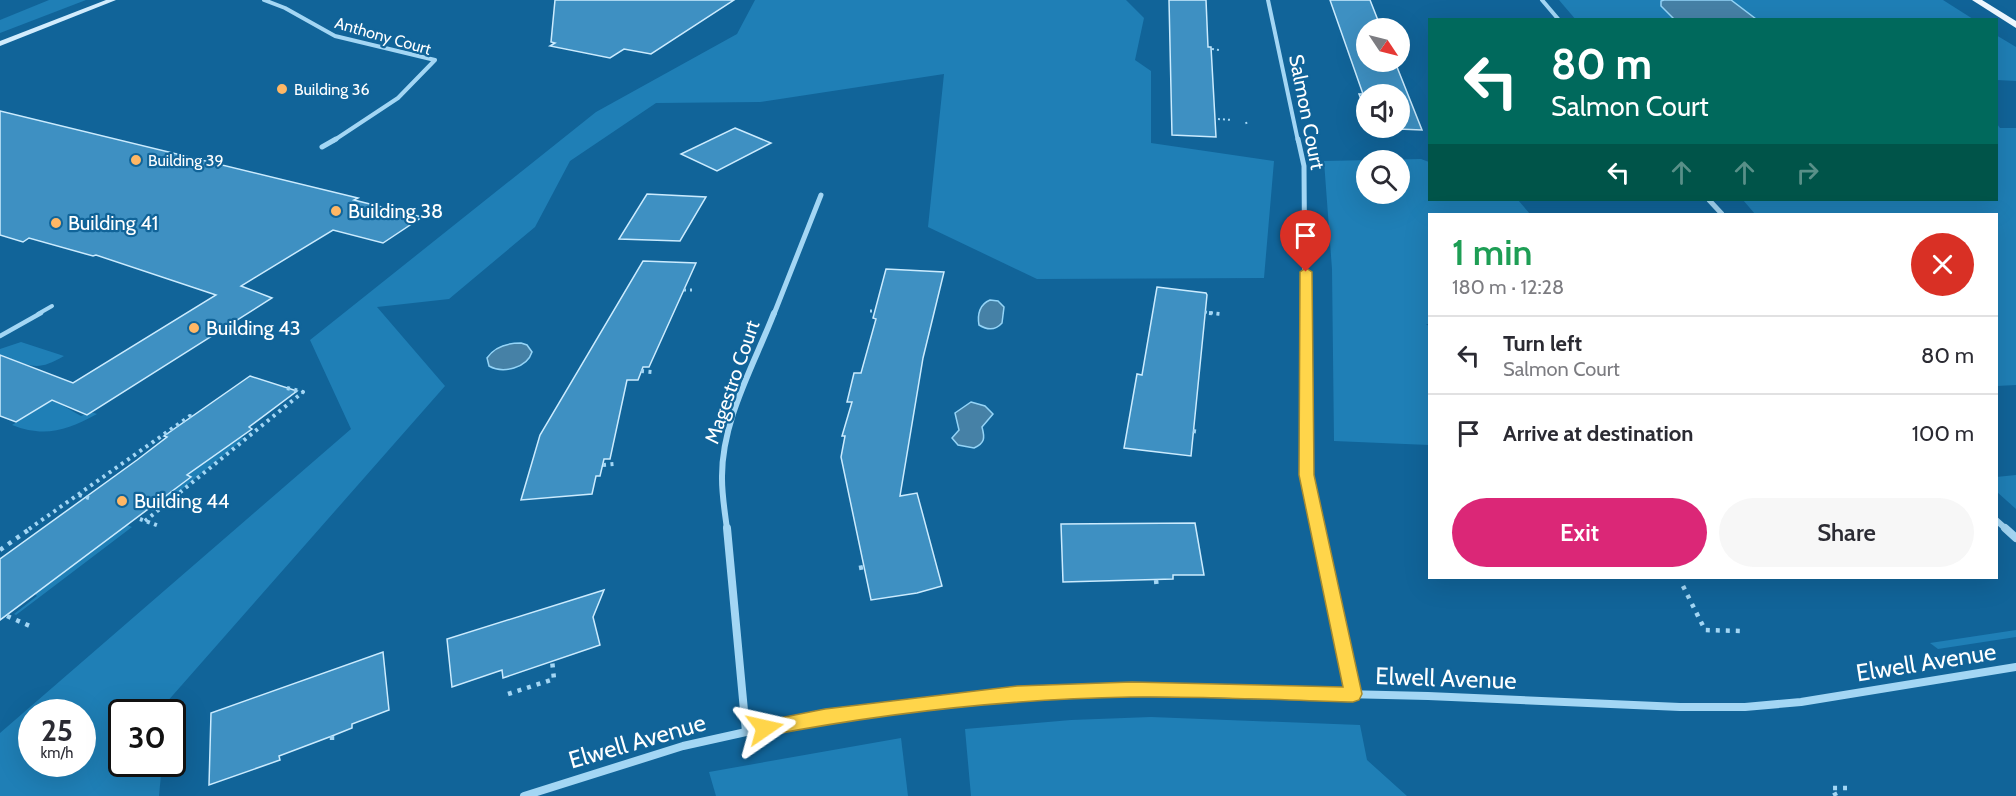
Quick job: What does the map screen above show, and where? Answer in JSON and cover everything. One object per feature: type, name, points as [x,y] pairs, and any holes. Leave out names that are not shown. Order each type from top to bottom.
[{"type":"main road","points":[[1976,0],[2016,26]]},
{"type":"street","points":[[0,44],[112,0]]},
{"type":"street","name":"Anthony Court","points":[[264,0],[285,8],[335,36],[435,60],[421,80],[357,127],[322,147]]},
{"type":"street","name":"Salmon Court","points":[[1268,0],[1304,166],[1307,475],[1353,694]]},
{"type":"street","points":[[1542,0],[1557,18]]},
{"type":"street","name":"Magestro Court","points":[[746,732],[722,479],[723,457],[726,436],[746,381],[821,195]]},
{"type":"street","points":[[1711,201],[1721,213]]},
{"type":"street","points":[[1998,522],[2016,538]]},
{"type":"street","name":"Elwell Avenue","points":[[524,796],[683,746],[746,732],[825,717],[1017,694],[1132,689],[1353,694],[1680,707],[1745,707],[1801,702],[2016,668]]},
{"type":"lane","points":[[0,336],[52,306]]},
{"type":"path","points":[[1212,49],[1219,50]]},
{"type":"path","points":[[1218,119],[1232,120]]},
{"type":"path","points":[[684,290],[693,290]]},
{"type":"path","points":[[1205,312],[1221,314]]},
{"type":"path","points":[[641,371],[652,372]]},
{"type":"path","points":[[159,526],[142,520],[303,392],[283,387]]},
{"type":"path","points":[[0,550],[190,416],[195,418]]},
{"type":"path","points":[[1193,431],[1200,432]]},
{"type":"path","points":[[603,465],[614,464]]},
{"type":"path","points":[[78,495],[89,498]]},
{"type":"path","points":[[1156,580],[1157,589]]},
{"type":"path","points":[[1683,586],[1705,630],[1743,631]]},
{"type":"path","points":[[7,616],[30,626]]},
{"type":"path","points":[[508,694],[554,679],[552,660]]},
{"type":"path","points":[[332,736],[332,745]]},
{"type":"path","points":[[1836,796],[1832,788],[1847,788]]},
{"type":"shaded area","points":[[49,0],[86,0],[0,33],[0,20]]},
{"type":"shaded area","points":[[755,0],[1126,0],[1144,18],[1135,60],[1151,71],[1151,143],[1274,161],[1264,278],[1037,279],[928,227],[944,74],[760,102],[656,103],[570,161],[535,227],[449,299],[377,307],[445,386],[170,699],[108,699],[108,777],[161,777],[159,796],[0,796],[0,733],[18,717],[18,777],[96,777],[96,699],[39,699],[351,429],[310,340],[596,112],[737,34]]},
{"type":"shaded area","points":[[1559,0],[1943,0],[1971,18],[1574,18]]},
{"type":"shaded area","points":[[1731,0],[1755,18],[1673,18],[1661,6],[1661,1]]},
{"type":"shaded area","points":[[1998,36],[2016,47],[2016,81],[1998,80]]},
{"type":"shaded area","points":[[1998,125],[2000,128],[2016,128],[2016,385],[1998,386],[1998,213],[1754,213],[1744,201],[1998,201]]},
{"type":"shaded area","points":[[1410,159],[1421,159],[1428,162],[1428,201],[1519,201],[1529,213],[1428,213],[1428,324],[1426,324],[1428,326],[1428,445],[1334,441],[1332,269],[1324,161],[1356,160],[1356,204],[1410,204]]},
{"type":"shaded area","points":[[990,300],[998,301],[1004,307],[1002,323],[991,329],[979,325],[978,321],[982,307]]},
{"type":"shaded area","points":[[21,342],[64,356],[41,366],[29,365],[6,357],[0,360],[0,349]]},
{"type":"shaded area","points":[[521,343],[527,345],[532,352],[520,366],[501,369],[489,366],[487,358],[498,348]]},
{"type":"shaded area","points":[[53,400],[81,416],[91,412],[97,414],[56,430],[35,431],[12,425]]},
{"type":"shaded area","points":[[971,402],[985,406],[993,414],[982,427],[984,437],[982,442],[974,448],[958,445],[952,438],[959,430],[955,413]]},
{"type":"shaded area","points":[[240,437],[245,438],[165,503],[153,511],[148,509],[191,477],[186,475]]},
{"type":"shaded area","points":[[2016,475],[2016,509],[1998,493],[1998,477]]},
{"type":"shaded area","points":[[127,525],[132,527],[16,615],[14,614],[37,596],[35,594]]},
{"type":"shaded area","points":[[2016,630],[2016,637],[1938,649],[1930,643]]},
{"type":"shaded area","points":[[1151,717],[1360,725],[1367,760],[1407,796],[971,796],[965,729],[1071,720]]},
{"type":"shaded area","points":[[901,738],[908,796],[716,796],[709,772]]},
{"type":"building","points":[[555,0],[734,0],[651,54],[624,49],[610,58],[550,46],[555,43],[551,42]]},
{"type":"building","points":[[1169,0],[1206,0],[1216,137],[1172,135]]},
{"type":"building","points":[[1330,0],[1370,0],[1377,18],[1356,18],[1356,72],[1399,72],[1404,84],[1359,84]]},
{"type":"building","points":[[1410,100],[1422,130],[1410,130]]},
{"type":"building","points":[[0,111],[358,198],[354,200],[422,217],[383,243],[333,230],[241,286],[272,298],[87,415],[52,400],[16,422],[0,416],[0,355],[73,383],[216,295],[96,255],[29,238],[23,242],[0,235]]},
{"type":"building","points":[[735,128],[771,143],[717,171],[681,154]]},
{"type":"building","points":[[647,194],[706,197],[680,241],[619,239]]},
{"type":"building","points":[[643,261],[696,263],[649,367],[643,367],[638,380],[627,380],[610,459],[604,459],[600,476],[596,476],[592,494],[521,500],[540,435]]},
{"type":"building","points":[[886,269],[944,272],[923,358],[900,496],[917,493],[942,586],[917,593],[871,600],[841,457],[845,436],[842,436],[852,402],[847,402],[854,373],[861,373],[876,319],[873,318]]},
{"type":"building","points":[[1157,287],[1206,293],[1207,295],[1191,456],[1124,448],[1137,374],[1142,375]]},
{"type":"building","name":"Building 44","points":[[250,376],[297,391],[249,427],[252,429],[187,475],[191,477],[0,620],[0,559],[167,437],[164,436]]},
{"type":"building","points":[[1195,523],[1204,575],[1173,575],[1173,579],[1063,582],[1061,524]]},
{"type":"building","points":[[604,590],[593,617],[600,645],[503,678],[502,670],[452,687],[447,639]]},
{"type":"building","points":[[383,652],[389,710],[352,724],[352,728],[279,756],[280,760],[209,785],[211,713]]},
{"type":"place","name":"Building 36","points":[[282,89]]},
{"type":"place","name":"Building 39","points":[[136,160]]},
{"type":"place","name":"Building 38","points":[[336,211]]},
{"type":"place","name":"Building 41","points":[[56,223]]},
{"type":"place","name":"Building 43","points":[[194,328]]},
{"type":"place","name":"Building 44","points":[[122,501]]},
{"type":"route","points":[[765,728],[934,702],[1017,694],[1132,689],[1353,694],[1307,475],[1306,272]]}]
